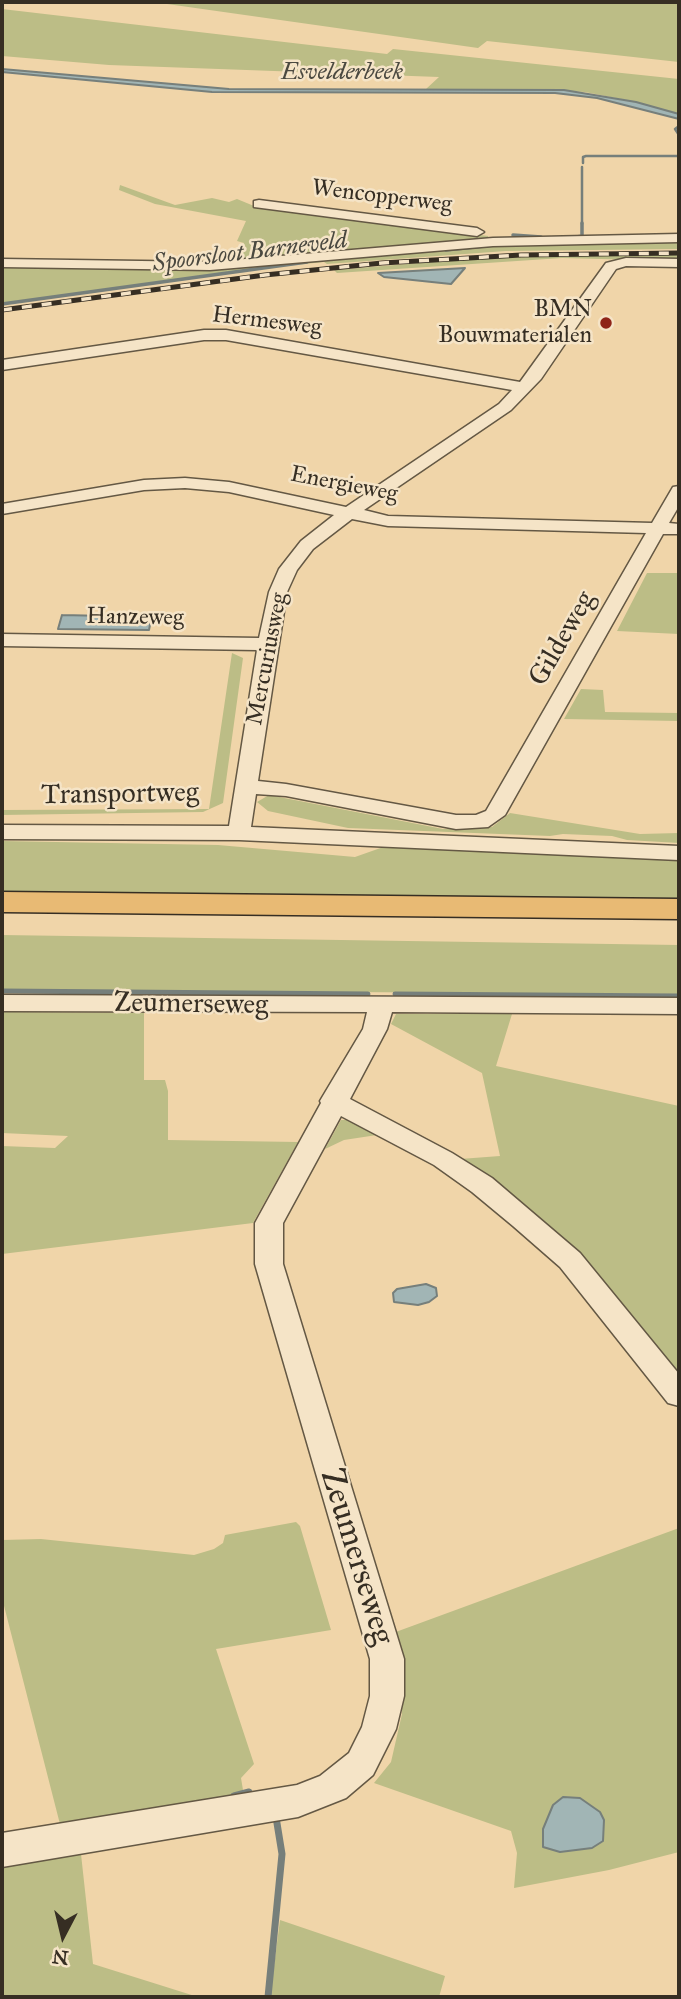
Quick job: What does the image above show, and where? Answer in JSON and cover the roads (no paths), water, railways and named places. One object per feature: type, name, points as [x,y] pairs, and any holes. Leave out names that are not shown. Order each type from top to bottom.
[{"type":"highway","points":[[2,902],[679,909]]},
{"type":"highway","points":[[2,922],[679,929]]},
{"type":"street","name":"Wencopperweg","points":[[259,204],[491,234],[493,242]]},
{"type":"street","name":"Wencopperweg","points":[[2,263],[223,265],[493,242],[679,238]]},
{"type":"street","name":"Mercuriusweg","points":[[239,828],[268,644],[278,592],[288,569],[307,545],[348,513],[505,407],[525,388],[609,268],[618,263],[679,262]]},
{"type":"street","name":"Hermesweg","points":[[2,365],[204,335],[226,335],[525,388]]},
{"type":"street","name":"Energieweg","points":[[2,509],[144,485],[185,483],[229,487],[388,521],[679,529]]},
{"type":"street","name":"Gildeweg","points":[[245,786],[286,790],[456,822],[480,822],[494,815],[679,491]]},
{"type":"street","name":"Hanzeweg","points":[[2,640],[268,644]]},
{"type":"street","name":"Transportweg","points":[[2,826],[239,828]]},
{"type":"street","name":"Transportweg","points":[[2,832],[239,828]]},
{"type":"street","points":[[239,828],[391,840],[679,853]]},
{"type":"street","name":"Zeumerseweg","points":[[2,1003],[679,1006]]},
{"type":"street","name":"Zeumerseweg","points":[[2,1850],[298,1801],[333,1787],[361,1764],[379,1729],[387,1696],[387,1659],[269,1264],[270,1223],[333,1101],[374,1029],[381,1006]]},
{"type":"street","points":[[333,1101],[443,1159],[482,1185],[523,1219],[570,1260],[679,1395]]},
{"type":"waterway","name":"Spoorsloot Barneveld","points":[[679,126],[675,129],[679,135]]},
{"type":"waterway","name":"Spoorsloot Barneveld","points":[[583,163],[583,157],[586,156],[679,156]]},
{"type":"waterway","name":"Spoorsloot Barneveld","points":[[577,237],[582,236],[582,167]]},
{"type":"waterway","name":"Spoorsloot Barneveld","points":[[513,235],[541,237]]},
{"type":"waterway","name":"Spoorsloot Barneveld","points":[[446,250],[503,244]]},
{"type":"waterway","name":"Spoorsloot Barneveld","points":[[2,304],[307,262]]},
{"type":"waterway","points":[[2,991],[368,994]]},
{"type":"waterway","points":[[395,994],[679,996]]},
{"type":"waterway","points":[[234,1796],[249,1792]]},
{"type":"waterway","points":[[268,1997],[282,1854],[276,1817]]},
{"type":"railway","points":[[2,310],[265,275],[382,263],[521,255],[679,253]]},
{"type":"place","name":"BMN Bouwmaterialen","points":[[606,323]]},
{"type":"water label","name":"Esvelderbeek","points":[[342,73]]}]
